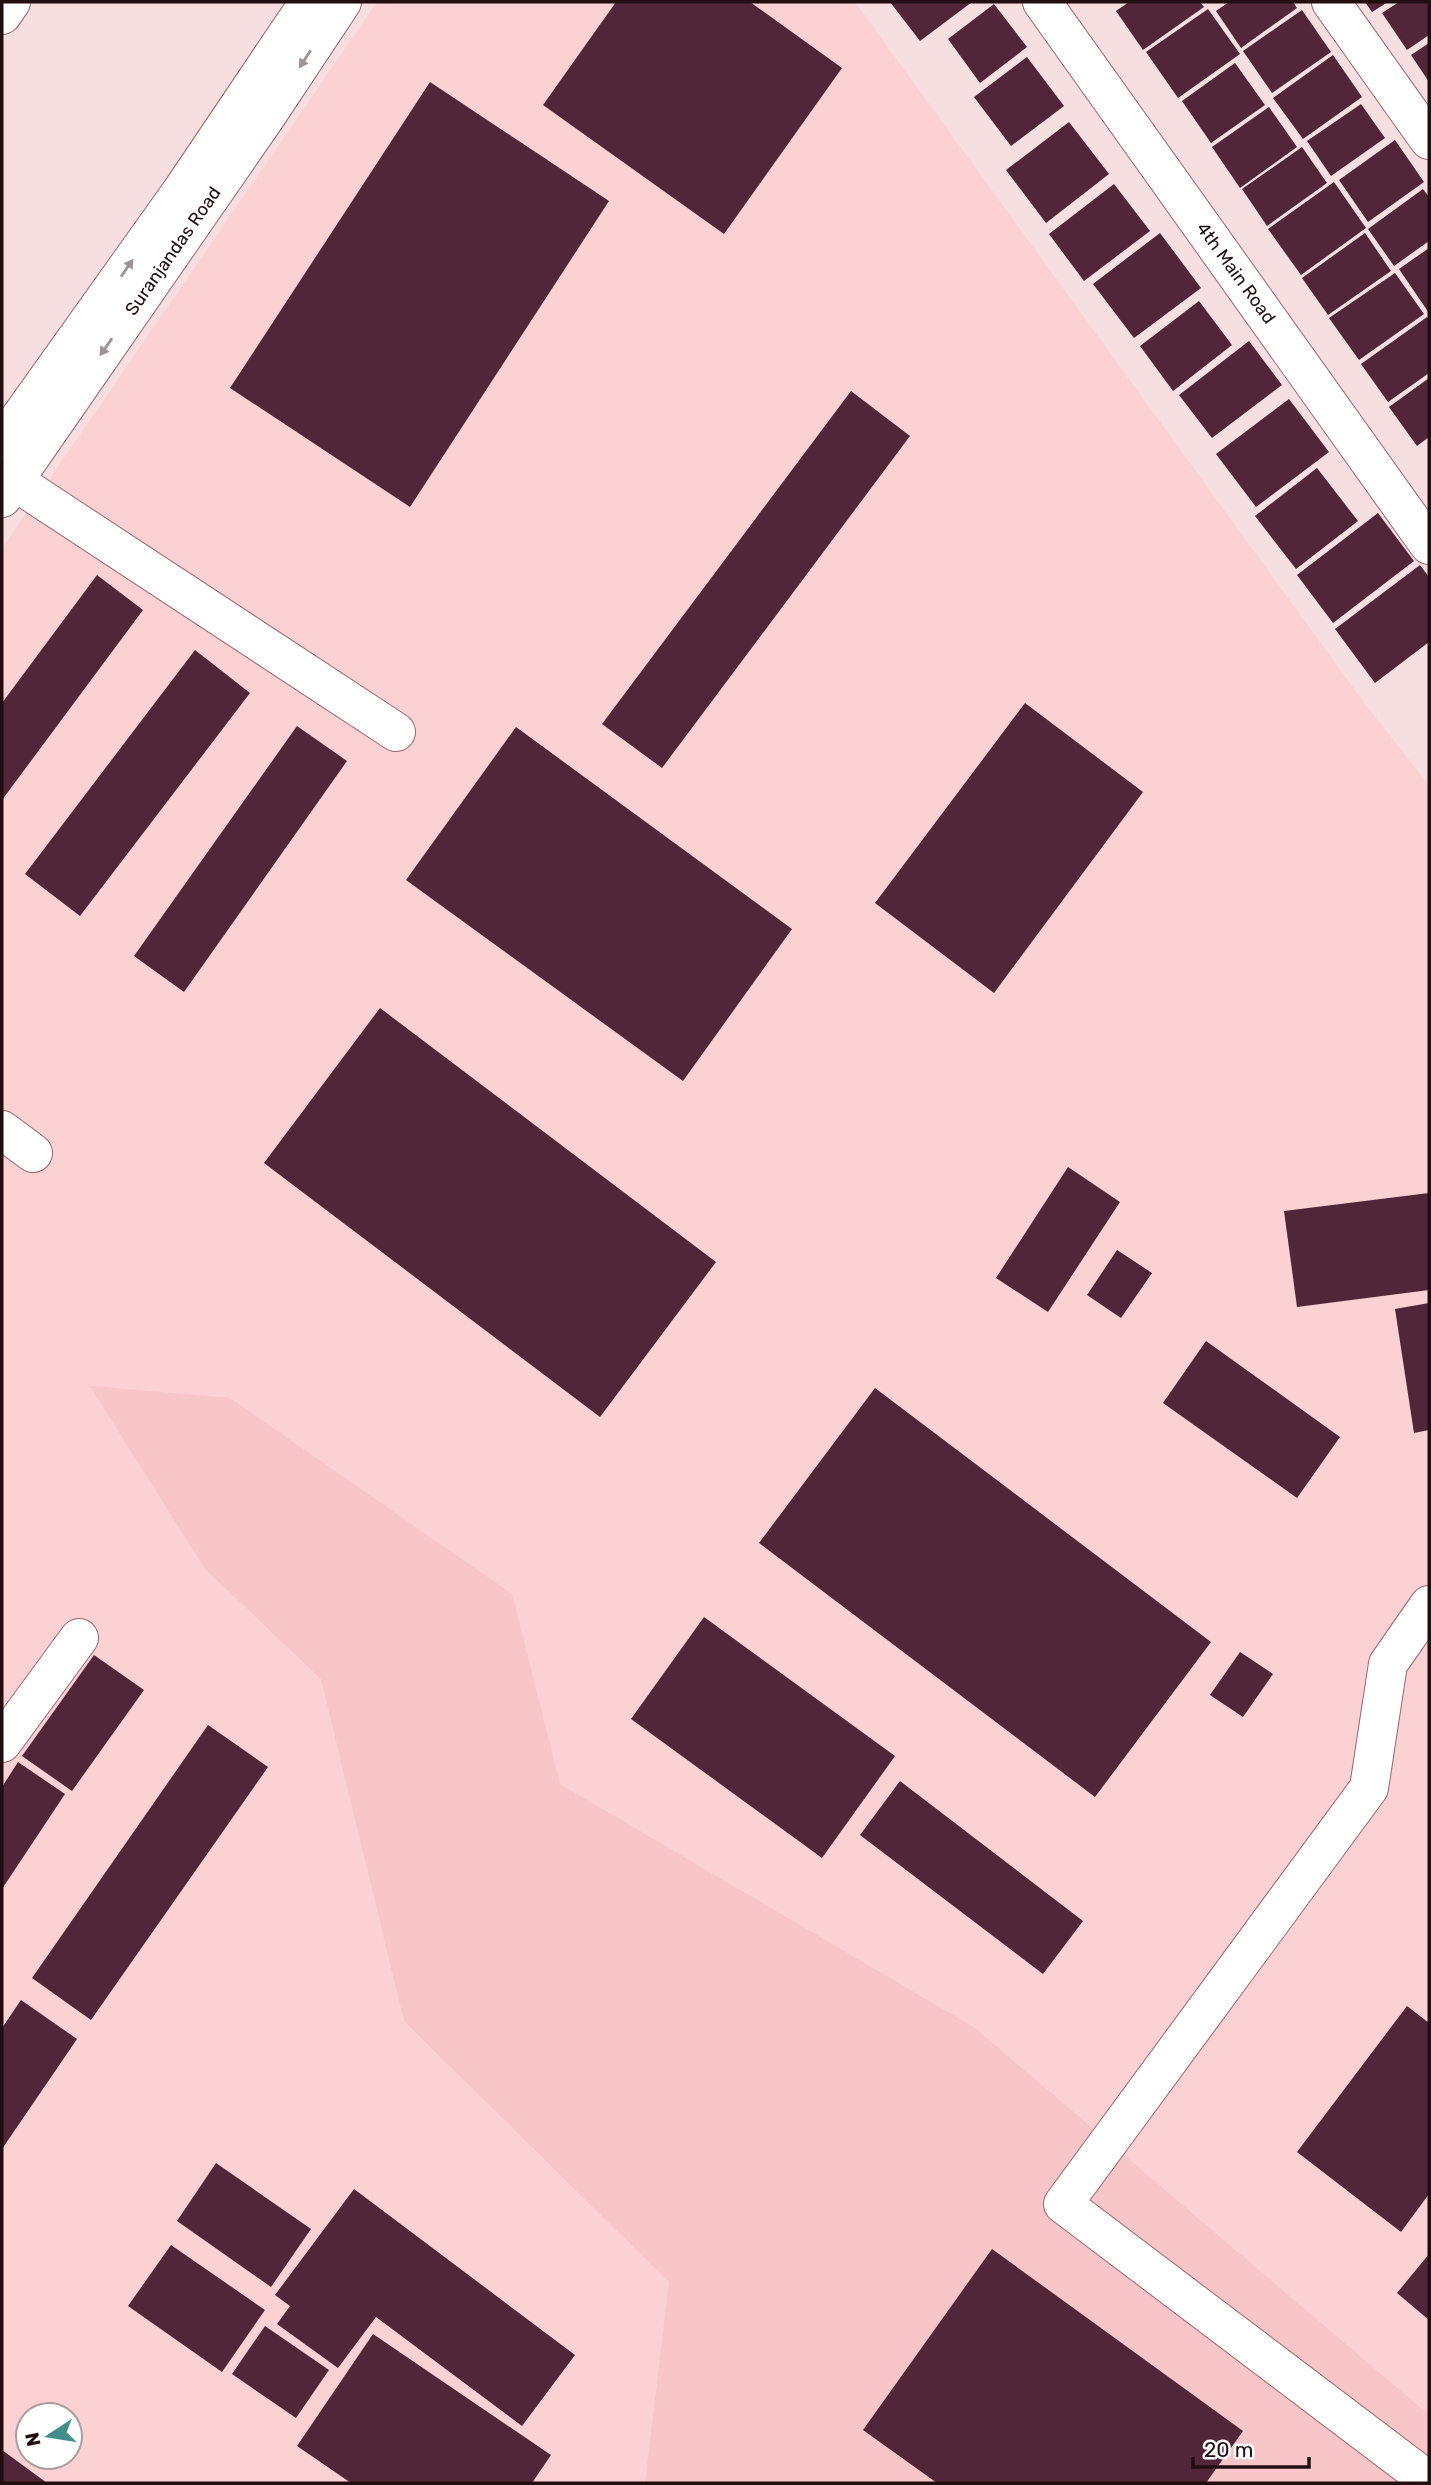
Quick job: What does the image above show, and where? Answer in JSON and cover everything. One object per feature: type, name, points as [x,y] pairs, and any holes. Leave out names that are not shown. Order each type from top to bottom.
[{"type":"main road","points":[[2,15],[11,2]]},
{"type":"main road","name":"Suranjandas Road","points":[[2,443],[183,189],[309,2]]},
{"type":"main road","name":"Suranjandas Road","points":[[8,489],[265,118],[342,2]]},
{"type":"main road","name":"4th Main Road","points":[[1042,2],[1429,545]]},
{"type":"main road","points":[[1331,2],[1429,139]]},
{"type":"main road","points":[[8,489],[396,732]]},
{"type":"main road","points":[[2,1130],[33,1153]]},
{"type":"main road","points":[[1429,1605],[1388,1664],[1369,1788],[1063,2204],[1429,2481]]},
{"type":"main road","points":[[2,1743],[79,1638]]},
{"type":"shaded area","points":[[377,2],[855,2],[1368,708],[1429,785],[1429,2483],[2,2483],[2,548]]},
{"type":"shaded area","points":[[90,1386],[230,1398],[512,1594],[560,1784],[975,2028],[1429,2415],[1429,2483],[645,2483],[669,2282],[404,2021],[321,1679],[205,1569]]},
{"type":"building","points":[[616,2],[750,2],[842,68],[724,234],[543,105]]},
{"type":"building","points":[[890,2],[972,2],[920,41]]},
{"type":"building","points":[[1129,2],[1200,2],[1204,7],[1143,50],[1116,11]]},
{"type":"building","points":[[1229,2],[1293,2],[1297,8],[1241,48],[1216,11]]},
{"type":"building","points":[[1365,2],[1388,2],[1372,12]]},
{"type":"building","points":[[1399,2],[1429,2],[1429,35],[1407,50],[1382,13]]},
{"type":"building","points":[[994,4],[1027,47],[980,83],[948,39]]},
{"type":"building","points":[[1208,9],[1240,54],[1178,98],[1146,52]]},
{"type":"building","points":[[1302,10],[1331,52],[1272,93],[1243,51]]},
{"type":"building","points":[[1429,43],[1429,82],[1411,55]]},
{"type":"building","points":[[1333,55],[1362,97],[1303,139],[1273,98]]},
{"type":"building","points":[[1027,57],[1064,106],[1011,146],[974,97]]},
{"type":"building","points":[[1235,63],[1265,105],[1211,143],[1182,101]]},
{"type":"building","points":[[430,82],[609,201],[410,507],[230,388]]},
{"type":"building","points":[[1361,104],[1385,138],[1331,176],[1307,141]]},
{"type":"building","points":[[1269,107],[1297,147],[1240,188],[1212,147]]},
{"type":"building","points":[[1069,122],[1109,174],[1046,223],[1006,170]]},
{"type":"building","points":[[1395,140],[1424,182],[1368,222],[1339,180]]},
{"type":"building","points":[[1302,147],[1327,183],[1267,226],[1242,189]]},
{"type":"building","points":[[1334,182],[1366,228],[1301,275],[1268,229]]},
{"type":"building","points":[[1114,184],[1150,231],[1084,281],[1049,234]]},
{"type":"building","points":[[1423,189],[1429,197],[1429,241],[1394,266],[1368,229]]},
{"type":"building","points":[[1160,233],[1201,288],[1134,338],[1093,284]]},
{"type":"building","points":[[1365,233],[1391,271],[1328,315],[1302,278]]},
{"type":"building","points":[[1429,248],[1429,313],[1399,269]]},
{"type":"building","points":[[1395,273],[1424,314],[1359,360],[1329,318]]},
{"type":"building","points":[[1199,301],[1232,345],[1173,391],[1140,346]]},
{"type":"building","points":[[1427,317],[1429,373],[1388,402],[1361,364]]},
{"type":"building","points":[[1249,341],[1282,385],[1212,438],[1179,395]]},
{"type":"building","points":[[1429,378],[1429,437],[1417,446],[1389,407]]},
{"type":"building","points":[[851,391],[910,436],[662,768],[602,724]]},
{"type":"building","points":[[1289,399],[1329,452],[1256,507],[1216,454]]},
{"type":"building","points":[[1317,468],[1358,521],[1296,569],[1255,516]]},
{"type":"building","points":[[1378,513],[1414,561],[1333,623],[1297,575]]},
{"type":"building","points":[[1420,565],[1429,577],[1429,642],[1375,683],[1335,629]]},
{"type":"building","points":[[97,575],[143,610],[2,800],[2,703]]},
{"type":"building","points":[[195,650],[250,693],[80,916],[25,874]]},
{"type":"building","points":[[1025,703],[1143,792],[994,993],[875,903]]},
{"type":"building","points":[[297,726],[347,761],[184,992],[134,956]]},
{"type":"building","points":[[516,727],[792,929],[683,1081],[406,880]]},
{"type":"building","points":[[380,1008],[716,1262],[600,1417],[264,1163]]},
{"type":"building","points":[[1068,1167],[1120,1202],[1048,1312],[996,1278]]},
{"type":"building","points":[[1429,1193],[1429,1290],[1297,1307],[1284,1211]]},
{"type":"building","points":[[1117,1250],[1152,1273],[1121,1318],[1087,1295]]},
{"type":"building","points":[[1429,1303],[1429,1430],[1414,1433],[1395,1309]]},
{"type":"building","points":[[1206,1341],[1340,1437],[1297,1498],[1163,1403]]},
{"type":"building","points":[[875,1388],[1211,1642],[1095,1797],[759,1543]]},
{"type":"building","points":[[704,1617],[895,1756],[822,1858],[631,1719]]},
{"type":"building","points":[[1240,1652],[1273,1674],[1243,1717],[1210,1695]]},
{"type":"building","points":[[94,1655],[144,1690],[72,1791],[22,1756]]},
{"type":"building","points":[[208,1725],[268,1767],[91,2020],[32,1978]]},
{"type":"building","points":[[18,1762],[65,1794],[2,1889],[2,1787]]},
{"type":"building","points":[[900,1781],[1083,1921],[1043,1974],[860,1835]]},
{"type":"building","points":[[21,2000],[77,2039],[2,2149],[2,2028]]},
{"type":"building","points":[[1407,2006],[1429,2023],[1429,2194],[1401,2232],[1297,2152]]},
{"type":"building","points":[[216,2163],[311,2229],[271,2287],[177,2221]]},
{"type":"building","points":[[354,2189],[575,2355],[522,2426],[376,2317],[338,2368],[277,2324],[290,2306],[275,2295]]},
{"type":"building","points":[[171,2245],[265,2310],[222,2372],[128,2306]]},
{"type":"building","points":[[992,2249],[1243,2431],[1206,2483],[937,2483],[863,2430]]},
{"type":"building","points":[[1429,2254],[1429,2320],[1397,2293]]},
{"type":"building","points":[[265,2326],[329,2370],[296,2418],[232,2374]]},
{"type":"building","points":[[373,2334],[551,2455],[532,2483],[351,2483],[297,2446]]},
{"type":"building","points":[[2,2450],[14,2459],[14,2471],[31,2471],[47,2483],[2,2483]]}]
